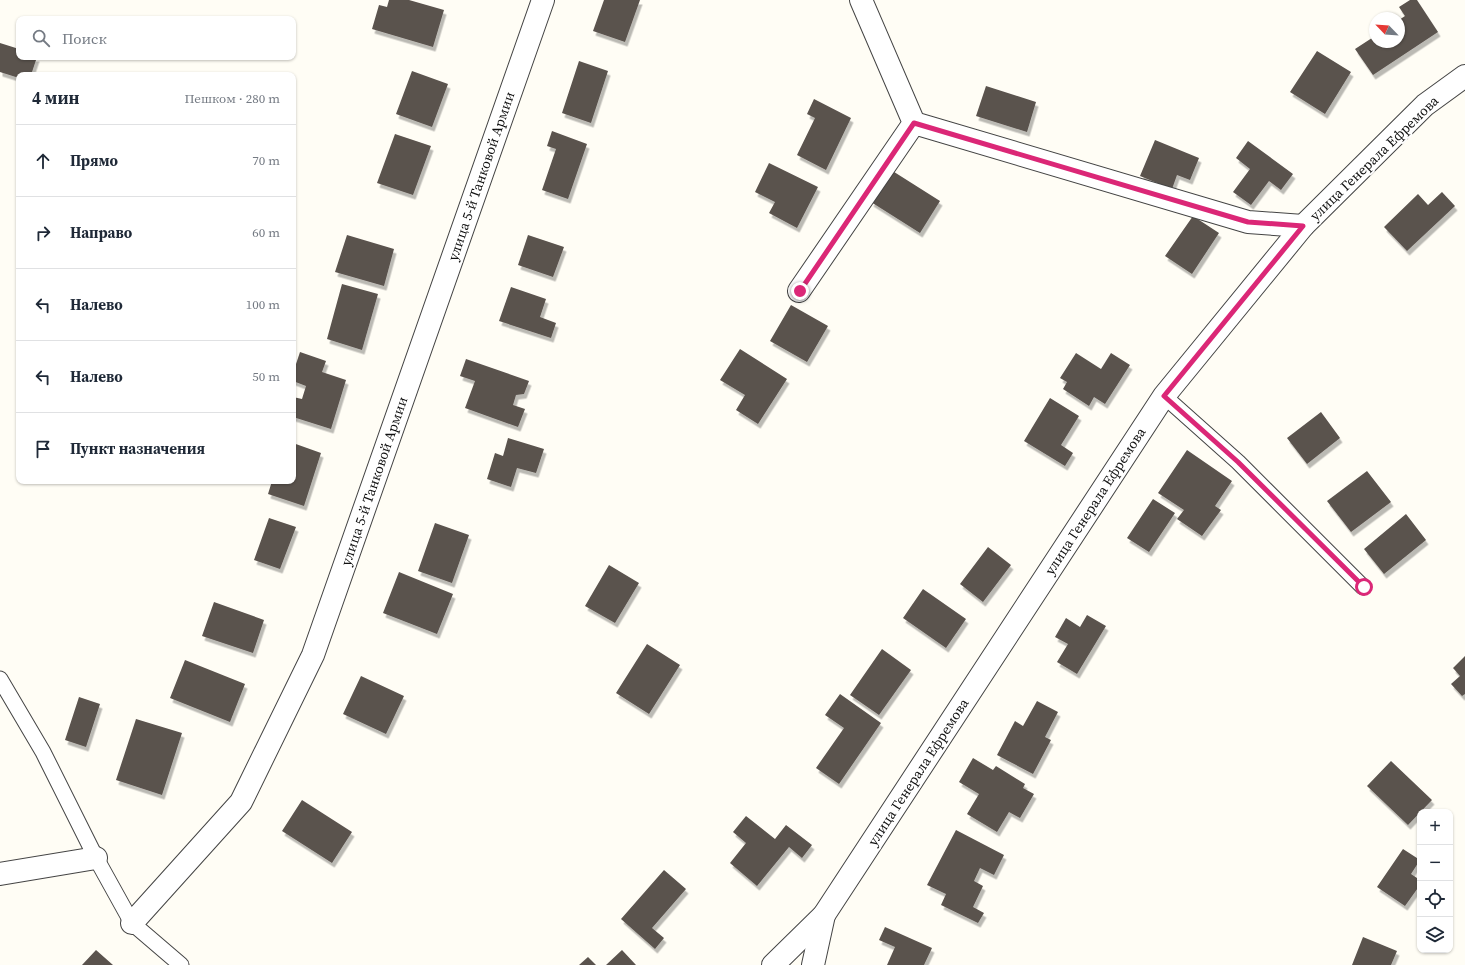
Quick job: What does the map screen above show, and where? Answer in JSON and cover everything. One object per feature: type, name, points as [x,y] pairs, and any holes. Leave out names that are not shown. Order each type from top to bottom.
[{"type":"street","name":"улица 5-й Танковой Армии","points":[[132,923],[241,802],[313,655],[543,0]]},
{"type":"street","points":[[861,0],[914,123]]},
{"type":"street","name":"улица Генерала Ефремова","points":[[773,965],[824,915],[1164,396],[1303,226],[1425,105],[1465,76]]},
{"type":"street","points":[[914,123],[1248,222],[1303,226]]},
{"type":"street","points":[[800,291],[914,123]]},
{"type":"street","points":[[0,874],[96,858]]},
{"type":"street","points":[[813,965],[824,915]]},
{"type":"lane","points":[[1164,396],[1238,462],[1364,587]]},
{"type":"lane","points":[[0,679],[43,752],[96,858],[132,923],[181,965]]},
{"type":"building","points":[[389,0],[409,0],[444,10],[433,47],[372,29],[379,5],[387,7]]},
{"type":"building","points":[[604,0],[640,0],[625,42],[593,31]]},
{"type":"building","points":[[1410,0],[1417,0],[1438,32],[1373,75],[1355,49],[1369,40],[1369,48],[1405,48],[1405,12],[1402,12],[1399,7]]},
{"type":"building","points":[[0,43],[16,48],[16,60],[36,60],[32,72],[16,72],[16,77],[0,72]]},
{"type":"building","points":[[1317,51],[1351,72],[1325,114],[1290,92]]},
{"type":"building","points":[[579,61],[608,71],[591,123],[562,113]]},
{"type":"building","points":[[412,71],[448,84],[432,127],[396,114]]},
{"type":"building","points":[[986,86],[1036,102],[1027,132],[976,116]]},
{"type":"building","points":[[814,99],[851,118],[826,170],[797,155],[815,118],[807,114]]},
{"type":"building","points":[[552,131],[587,144],[568,199],[542,190],[556,149],[547,146]]},
{"type":"building","points":[[395,134],[431,146],[413,195],[377,183]]},
{"type":"building","points":[[1155,140],[1199,158],[1190,180],[1177,175],[1172,189],[1140,176]]},
{"type":"building","points":[[1248,141],[1293,174],[1281,190],[1269,181],[1251,205],[1233,192],[1250,169],[1236,158]]},
{"type":"building","points":[[769,163],[818,187],[797,228],[769,213],[775,202],[755,192]]},
{"type":"building","points":[[891,170],[940,201],[920,233],[871,202]]},
{"type":"building","points":[[1442,192],[1455,206],[1407,251],[1384,227],[1418,194],[1428,205]]},
{"type":"building","points":[[1193,216],[1219,233],[1192,274],[1165,256]]},
{"type":"building","points":[[347,235],[394,249],[384,286],[335,272]]},
{"type":"building","points":[[528,235],[564,247],[553,277],[518,265]]},
{"type":"building","points":[[342,284],[378,294],[362,350],[327,339]]},
{"type":"building","points":[[511,287],[546,299],[540,317],[556,323],[551,338],[499,321]]},
{"type":"building","points":[[791,305],[828,326],[807,362],[770,341]]},
{"type":"building","points":[[740,349],[787,379],[758,424],[736,410],[745,395],[720,380]]},
{"type":"building","points":[[300,352],[326,361],[322,372],[346,380],[331,429],[296,418],[296,398],[302,399],[306,386],[296,382],[296,364]]},
{"type":"building","points":[[1076,353],[1101,369],[1111,353],[1130,365],[1105,404],[1094,397],[1089,406],[1063,389],[1067,382],[1060,378]]},
{"type":"building","points":[[466,359],[529,381],[524,394],[516,395],[513,405],[525,409],[518,427],[465,408],[475,381],[460,376]]},
{"type":"building","points":[[1050,398],[1079,416],[1061,445],[1073,453],[1065,466],[1024,441]]},
{"type":"building","points":[[1321,412],[1340,438],[1307,464],[1287,438]]},
{"type":"building","points":[[508,438],[544,449],[536,473],[517,468],[511,487],[487,479],[495,453],[503,456]]},
{"type":"building","points":[[296,444],[321,453],[304,506],[268,494],[271,484],[296,484]]},
{"type":"building","points":[[1187,450],[1232,481],[1215,506],[1221,510],[1202,536],[1177,519],[1184,510],[1158,493]]},
{"type":"building","points":[[1367,471],[1391,502],[1351,532],[1327,501]]},
{"type":"building","points":[[1153,499],[1175,513],[1149,552],[1127,538]]},
{"type":"building","points":[[1406,514],[1426,540],[1384,574],[1364,549]]},
{"type":"building","points":[[269,518],[296,527],[280,569],[254,560]]},
{"type":"building","points":[[435,523],[469,535],[452,583],[418,571]]},
{"type":"building","points":[[988,547],[1011,565],[983,602],[960,584]]},
{"type":"building","points":[[609,565],[639,583],[615,623],[585,606]]},
{"type":"building","points":[[399,572],[453,594],[437,634],[383,613]]},
{"type":"building","points":[[923,589],[966,619],[946,648],[903,618]]},
{"type":"building","points":[[214,602],[264,620],[253,653],[202,636]]},
{"type":"building","points":[[1087,615],[1106,626],[1077,674],[1057,662],[1068,644],[1055,637],[1066,618],[1080,627]]},
{"type":"building","points":[[647,644],[680,665],[649,714],[616,693]]},
{"type":"building","points":[[882,649],[911,670],[879,715],[850,695]]},
{"type":"building","points":[[1465,656],[1465,694],[1462,696],[1451,684],[1460,676],[1453,668]]},
{"type":"building","points":[[185,660],[245,684],[230,722],[170,698]]},
{"type":"building","points":[[361,676],[404,696],[386,734],[343,714]]},
{"type":"building","points":[[840,694],[881,723],[839,784],[816,768],[844,728],[825,715]]},
{"type":"building","points":[[79,697],[100,704],[86,747],[65,740]]},
{"type":"building","points":[[1037,701],[1058,712],[1045,737],[1051,740],[1033,774],[997,755],[1015,721],[1023,726]]},
{"type":"building","points":[[136,719],[182,733],[162,795],[116,780]]},
{"type":"building","points":[[973,758],[993,770],[996,766],[1025,784],[1023,788],[1034,794],[1020,818],[1009,812],[997,832],[967,814],[979,794],[959,782]]},
{"type":"building","points":[[1391,761],[1432,800],[1423,809],[1417,809],[1417,816],[1408,825],[1367,786]]},
{"type":"building","points":[[302,800],[352,832],[332,863],[282,831]]},
{"type":"building","points":[[746,816],[775,839],[786,825],[812,845],[802,858],[789,847],[757,886],[730,863],[746,843],[733,832]]},
{"type":"building","points":[[956,830],[1004,855],[994,875],[980,868],[974,881],[983,886],[973,907],[984,913],[978,923],[941,905],[946,894],[927,885]]},
{"type":"building","points":[[1403,849],[1417,858],[1417,865],[1411,874],[1417,878],[1417,889],[1405,906],[1377,887]]},
{"type":"building","points":[[664,870],[686,889],[652,928],[664,938],[655,949],[621,919]]},
{"type":"building","points":[[885,927],[932,948],[924,965],[887,965],[895,947],[879,940]]},
{"type":"building","points":[[1363,937],[1397,951],[1391,965],[1352,965]]},
{"type":"building","points":[[96,950],[113,965],[82,965]]},
{"type":"building","points":[[622,950],[636,965],[606,965]]},
{"type":"building","points":[[588,957],[596,965],[579,965]]},
{"type":"route","points":[[800,291],[914,123],[1248,222],[1303,226],[1164,396],[1238,462],[1364,587]]}]
